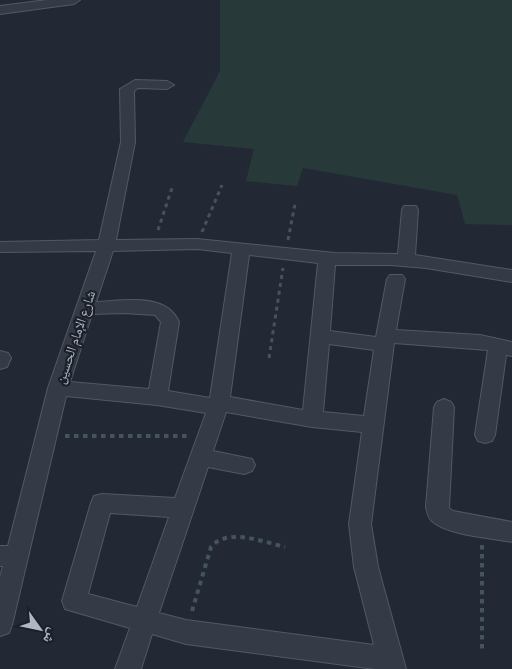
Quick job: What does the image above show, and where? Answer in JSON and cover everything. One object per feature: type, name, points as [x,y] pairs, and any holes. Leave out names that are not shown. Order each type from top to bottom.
[{"type":"street","points":[[0,10],[74,0]]},
{"type":"street","name":"شارع الإمام الحسين","points":[[0,625],[9,556],[47,436],[58,388],[106,246],[128,142],[127,89],[135,84],[167,85]]},
{"type":"street","points":[[406,260],[410,210]]},
{"type":"street","points":[[0,247],[197,244],[327,259],[406,260],[512,276]]},
{"type":"street","points":[[128,669],[219,405],[241,248]]},
{"type":"street","points":[[312,419],[327,259]]},
{"type":"street","points":[[182,508],[102,503],[74,601],[186,632],[392,664],[362,545],[361,504],[396,280]]},
{"type":"street","points":[[86,308],[152,309],[159,310],[168,317],[170,322],[157,397]]},
{"type":"street","points":[[320,336],[505,347],[485,435]]},
{"type":"street","points":[[58,388],[157,397],[312,419],[374,425]]},
{"type":"street","points":[[444,408],[438,511],[448,520],[512,532]]},
{"type":"street","points":[[201,457],[244,465]]},
{"type":"path","points":[[197,244],[222,185]]},
{"type":"path","points":[[153,245],[172,188]]},
{"type":"path","points":[[269,358],[285,254],[295,204]]},
{"type":"path","points":[[47,436],[209,436]]},
{"type":"path","points":[[482,527],[482,653]]},
{"type":"path","points":[[186,632],[211,547],[217,540],[232,536],[286,547]]},
{"type":"shaded area","points":[[220,0],[512,0],[512,225],[465,224],[457,195],[303,168],[297,186],[246,181],[254,149],[183,142],[220,71]]}]
